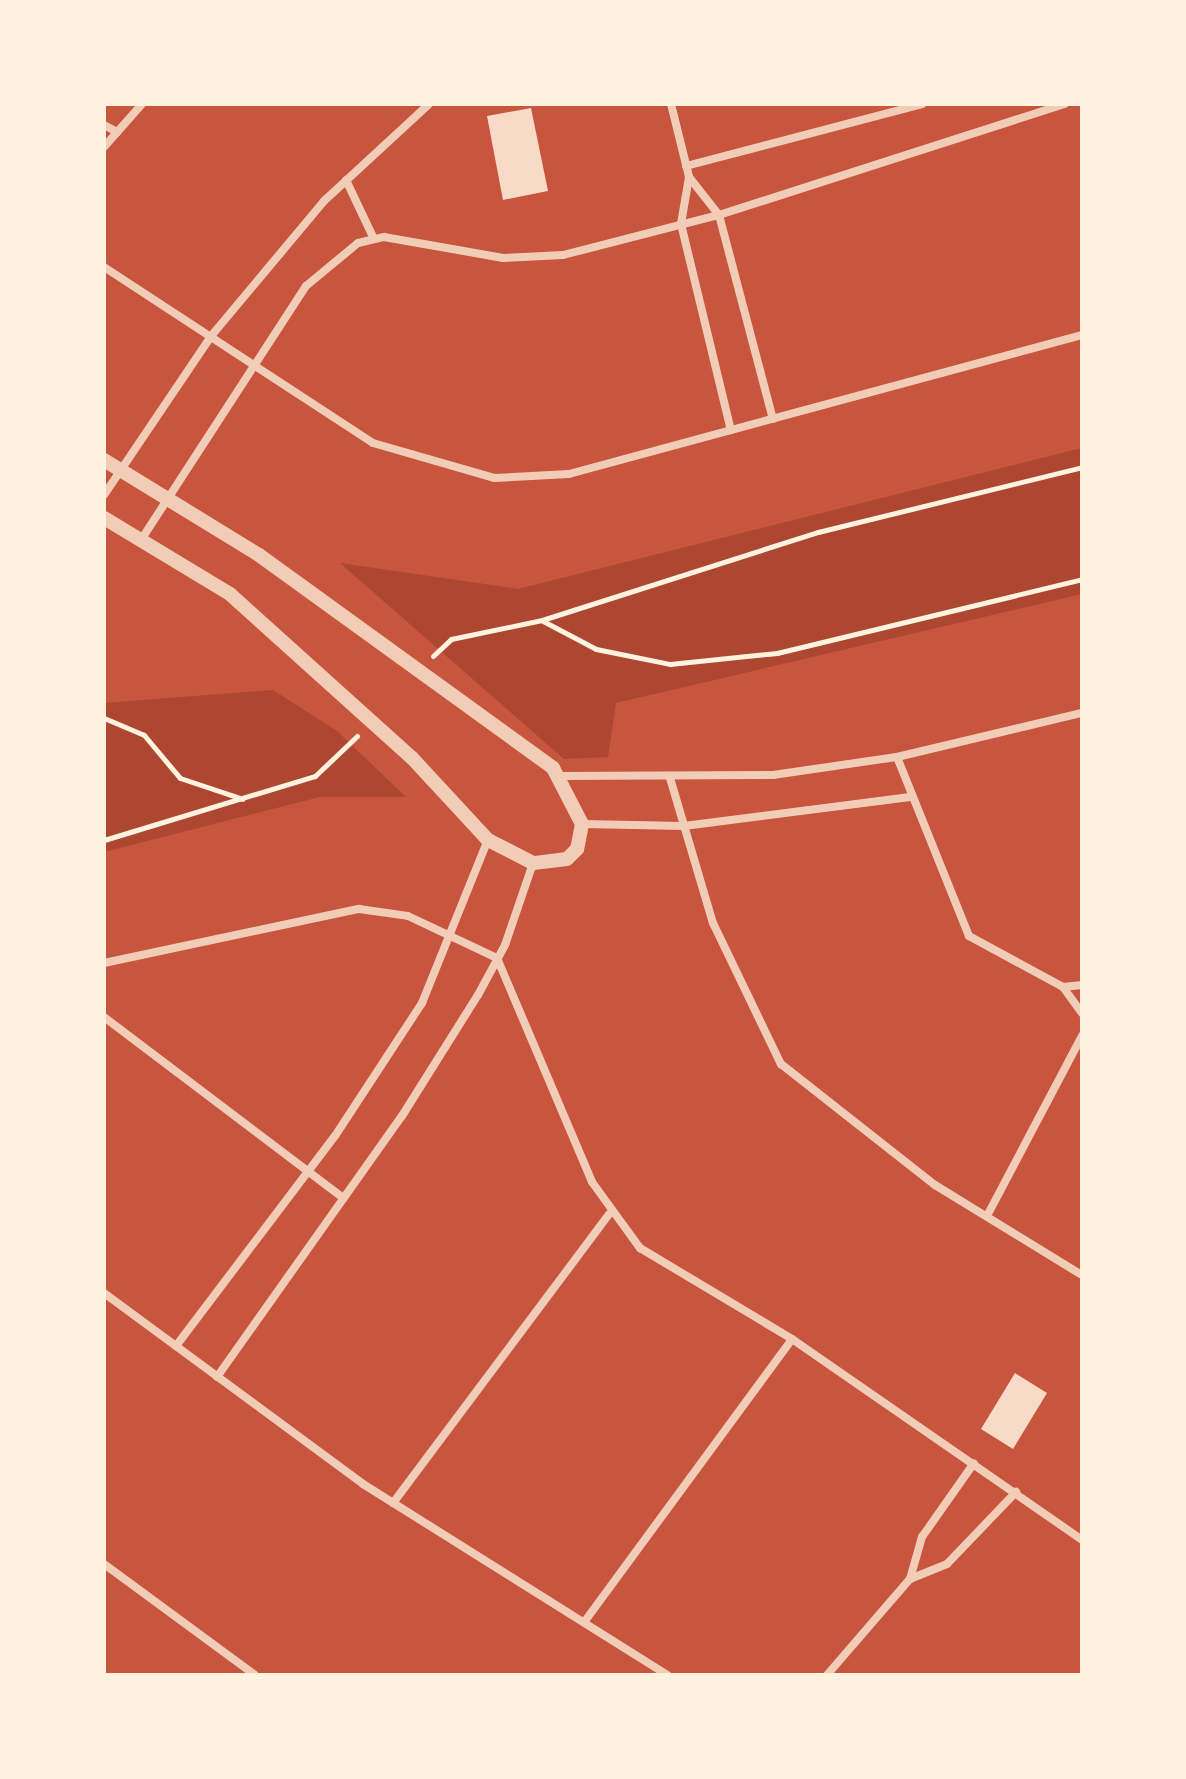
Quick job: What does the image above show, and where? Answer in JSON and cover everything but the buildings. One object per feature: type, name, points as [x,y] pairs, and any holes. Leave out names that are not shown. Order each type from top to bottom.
[{"type":"street","points":[[104,147],[142,104]]},
{"type":"street","points":[[104,495],[212,335],[346,180],[429,104]]},
{"type":"street","points":[[671,104],[689,177],[719,215],[773,419]]},
{"type":"street","points":[[686,166],[922,104]]},
{"type":"street","points":[[141,540],[306,286],[336,255],[374,239],[503,258],[563,255],[719,215],[1065,104]]},
{"type":"street","points":[[104,125],[117,132]]},
{"type":"street","points":[[689,177],[681,224],[731,430]]},
{"type":"street","points":[[346,180],[374,239]]},
{"type":"street","points":[[104,267],[373,443],[494,478],[569,474],[1082,335]]},
{"type":"street","points":[[104,460],[168,499],[418,670],[561,776],[582,824],[567,859],[533,863],[488,840],[372,721],[230,594],[104,518]]},
{"type":"street","points":[[561,776],[670,778],[773,775],[897,757],[1082,713]]},
{"type":"street","points":[[897,757],[910,797],[969,936],[1063,987],[1082,1013]]},
{"type":"street","points":[[670,778],[713,923],[781,1064],[987,1216],[1082,1275]]},
{"type":"street","points":[[582,824],[684,826],[910,797]]},
{"type":"street","points":[[176,1346],[309,1171],[422,1003],[488,840]]},
{"type":"street","points":[[217,1377],[343,1198],[497,958],[533,863]]},
{"type":"street","points":[[104,963],[359,909],[451,931],[497,958],[609,1214],[640,1248],[792,1339],[1082,1540]]},
{"type":"street","points":[[1063,987],[1082,985]]},
{"type":"street","points":[[104,1017],[343,1198]]},
{"type":"street","points":[[987,1216],[1082,1036]]},
{"type":"street","points":[[393,1503],[609,1214]]},
{"type":"street","points":[[104,1293],[393,1503],[668,1675]]},
{"type":"street","points":[[585,1621],[792,1339]]},
{"type":"street","points":[[827,1675],[910,1579],[922,1537],[974,1463]]},
{"type":"street","points":[[910,1579],[947,1564],[1016,1492]]},
{"type":"street","points":[[104,1564],[255,1675]]},
{"type":"path","points":[[418,670],[451,639],[542,620],[818,532],[1082,467]]},
{"type":"path","points":[[542,620],[596,649],[670,664],[777,653],[1082,579]]},
{"type":"path","points":[[104,718],[144,735],[180,778],[244,800]]},
{"type":"path","points":[[104,840],[315,776],[372,721]]},
{"type":"shaded area","points":[[1082,448],[1082,594],[616,703],[608,757],[564,759],[340,563],[518,589]]},
{"type":"shaded area","points":[[273,690],[337,731],[406,797],[320,797],[104,852],[104,703]]}]
